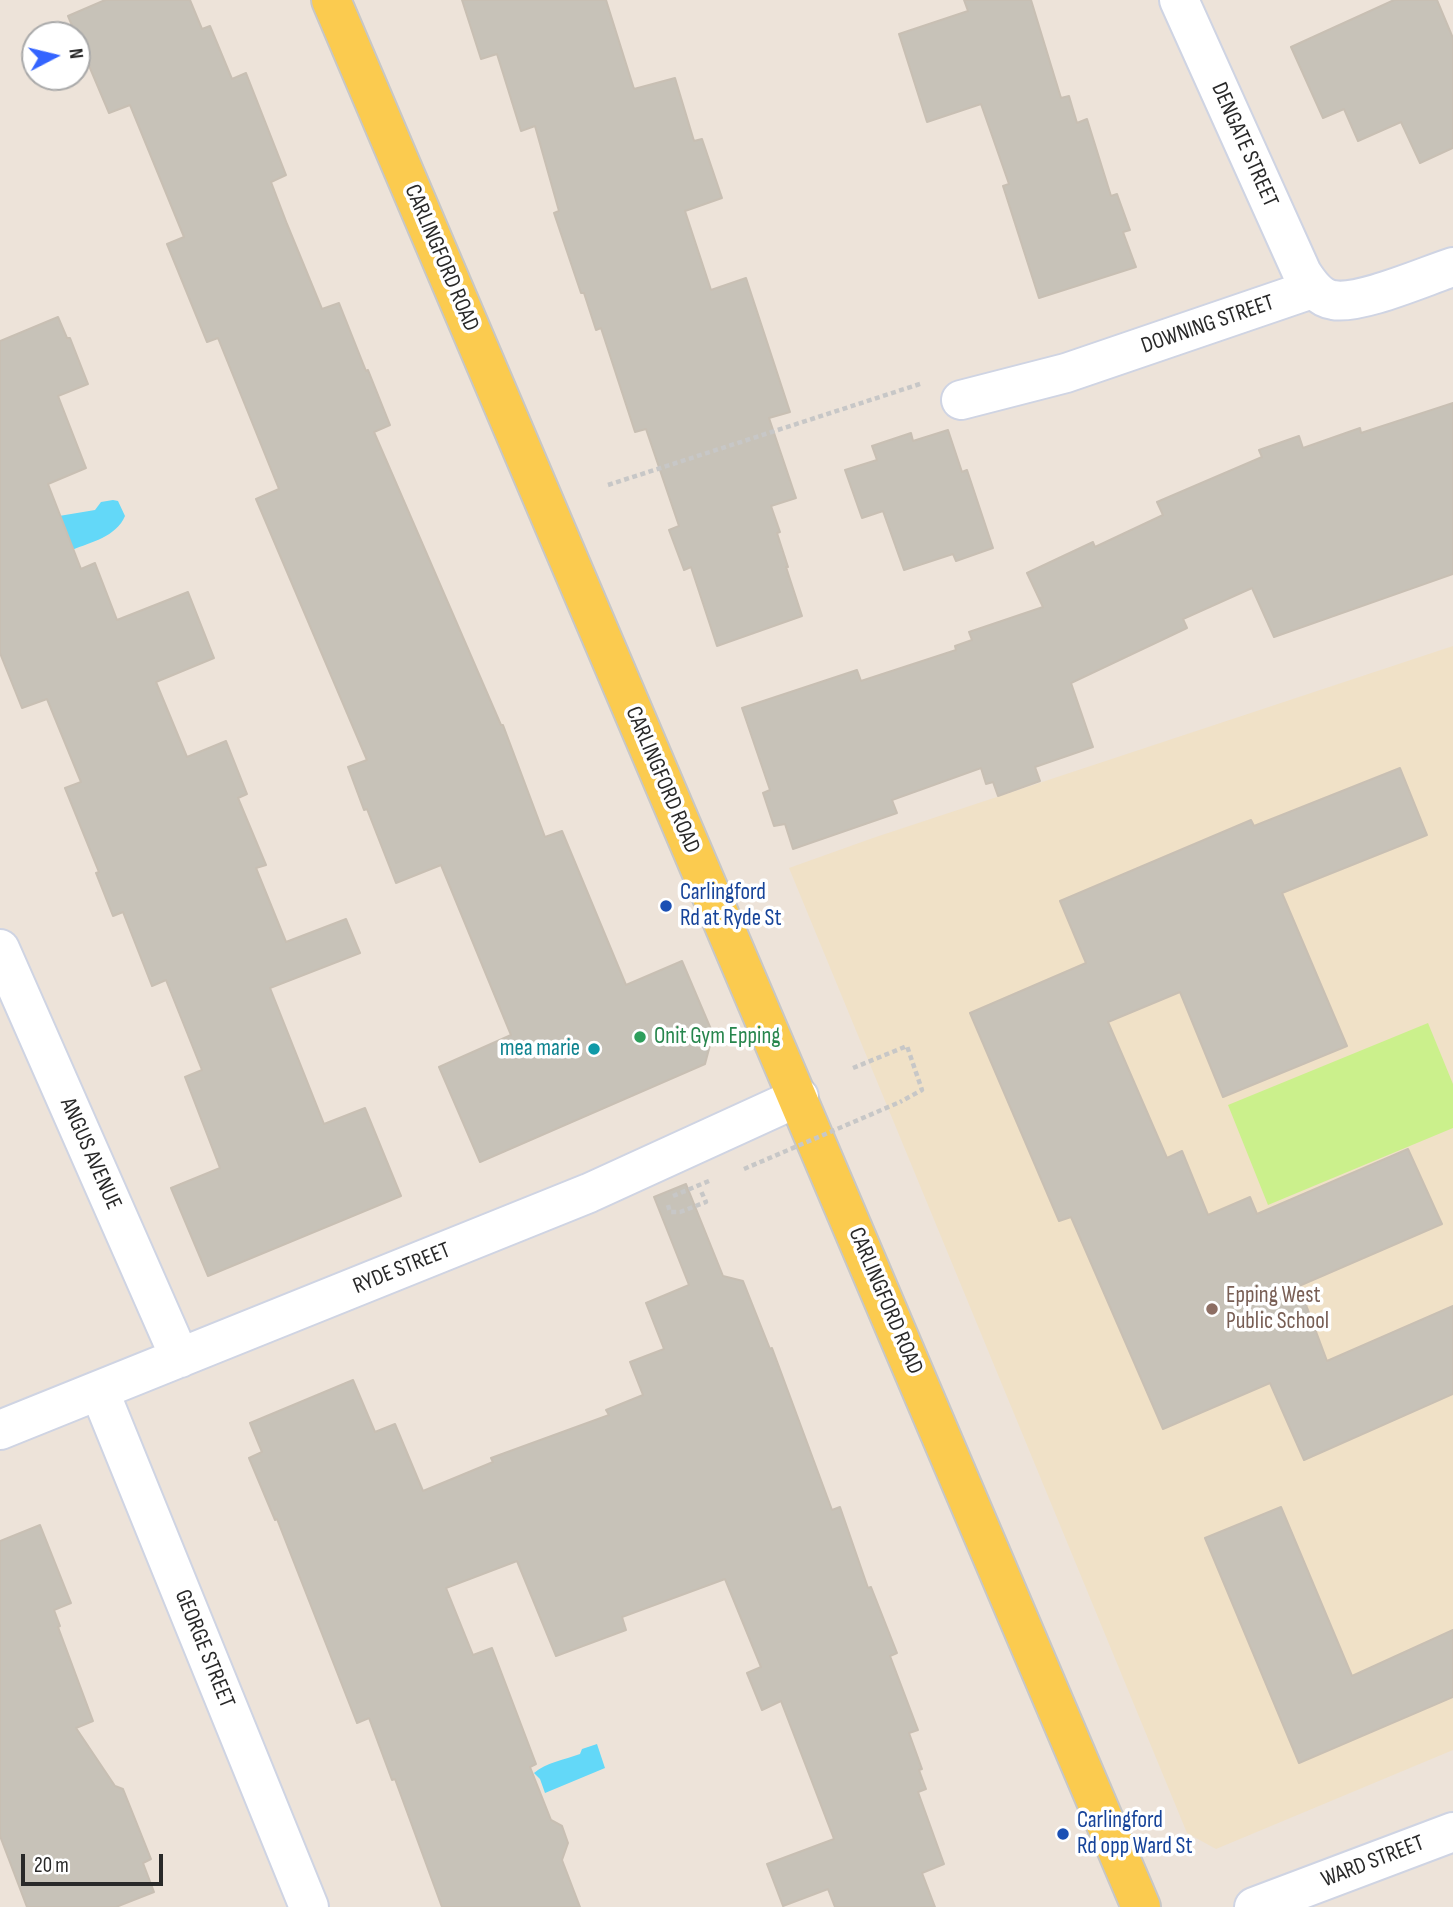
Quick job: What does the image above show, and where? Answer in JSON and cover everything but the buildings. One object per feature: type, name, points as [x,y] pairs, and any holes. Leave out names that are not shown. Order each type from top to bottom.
[{"type":"main road","name":"CARLINGFORD ROAD","points":[[331,0],[1141,1907]]},
{"type":"street","name":"DENGATE STREET","points":[[1179,0],[1302,273],[1312,289]]},
{"type":"street","points":[[1312,289],[1332,300],[1356,299],[1453,267]]},
{"type":"street","name":"DOWNING STREET","points":[[961,400],[1066,373],[1312,289]]},
{"type":"street","name":"ANGUS AVENUE","points":[[0,950],[180,1358]]},
{"type":"street","name":"RYDE STREET","points":[[0,1430],[589,1194],[799,1097]]},
{"type":"street","name":"GEORGE STREET","points":[[99,1390],[309,1907]]},
{"type":"street","name":"WARD STREET","points":[[1254,1907],[1453,1832]]},
{"type":"path","points":[[608,485],[926,382],[961,400]]},
{"type":"path","points":[[744,1168],[900,1102],[922,1090],[907,1046],[853,1068]]},
{"type":"path","points":[[673,1196],[709,1181]]},
{"type":"path","points":[[680,1212],[706,1202]]},
{"type":"shaded area","name":"Epping West Public School","points":[[1453,646],[1453,1750],[1216,1849],[1187,1833],[789,868]]},
{"type":"green space","points":[[1428,1023],[1453,1084],[1453,1128],[1268,1205],[1228,1105]]},
{"type":"water","points":[[118,501],[125,516],[121,523],[102,538],[72,550],[59,516],[95,510],[101,502]]},
{"type":"water","points":[[597,1744],[605,1768],[545,1793],[540,1779],[534,1773]]},
{"type":"place","name":"Carlingford Rd at Ryde St","points":[[666,906]]},
{"type":"place","name":"Onit Gym Epping","points":[[640,1037]]},
{"type":"place","name":"mea marie","points":[[594,1049]]},
{"type":"place","name":"Epping West Public School","points":[[1212,1309]]},
{"type":"place","name":"Carlingford Rd opp Ward St","points":[[1063,1834]]}]
